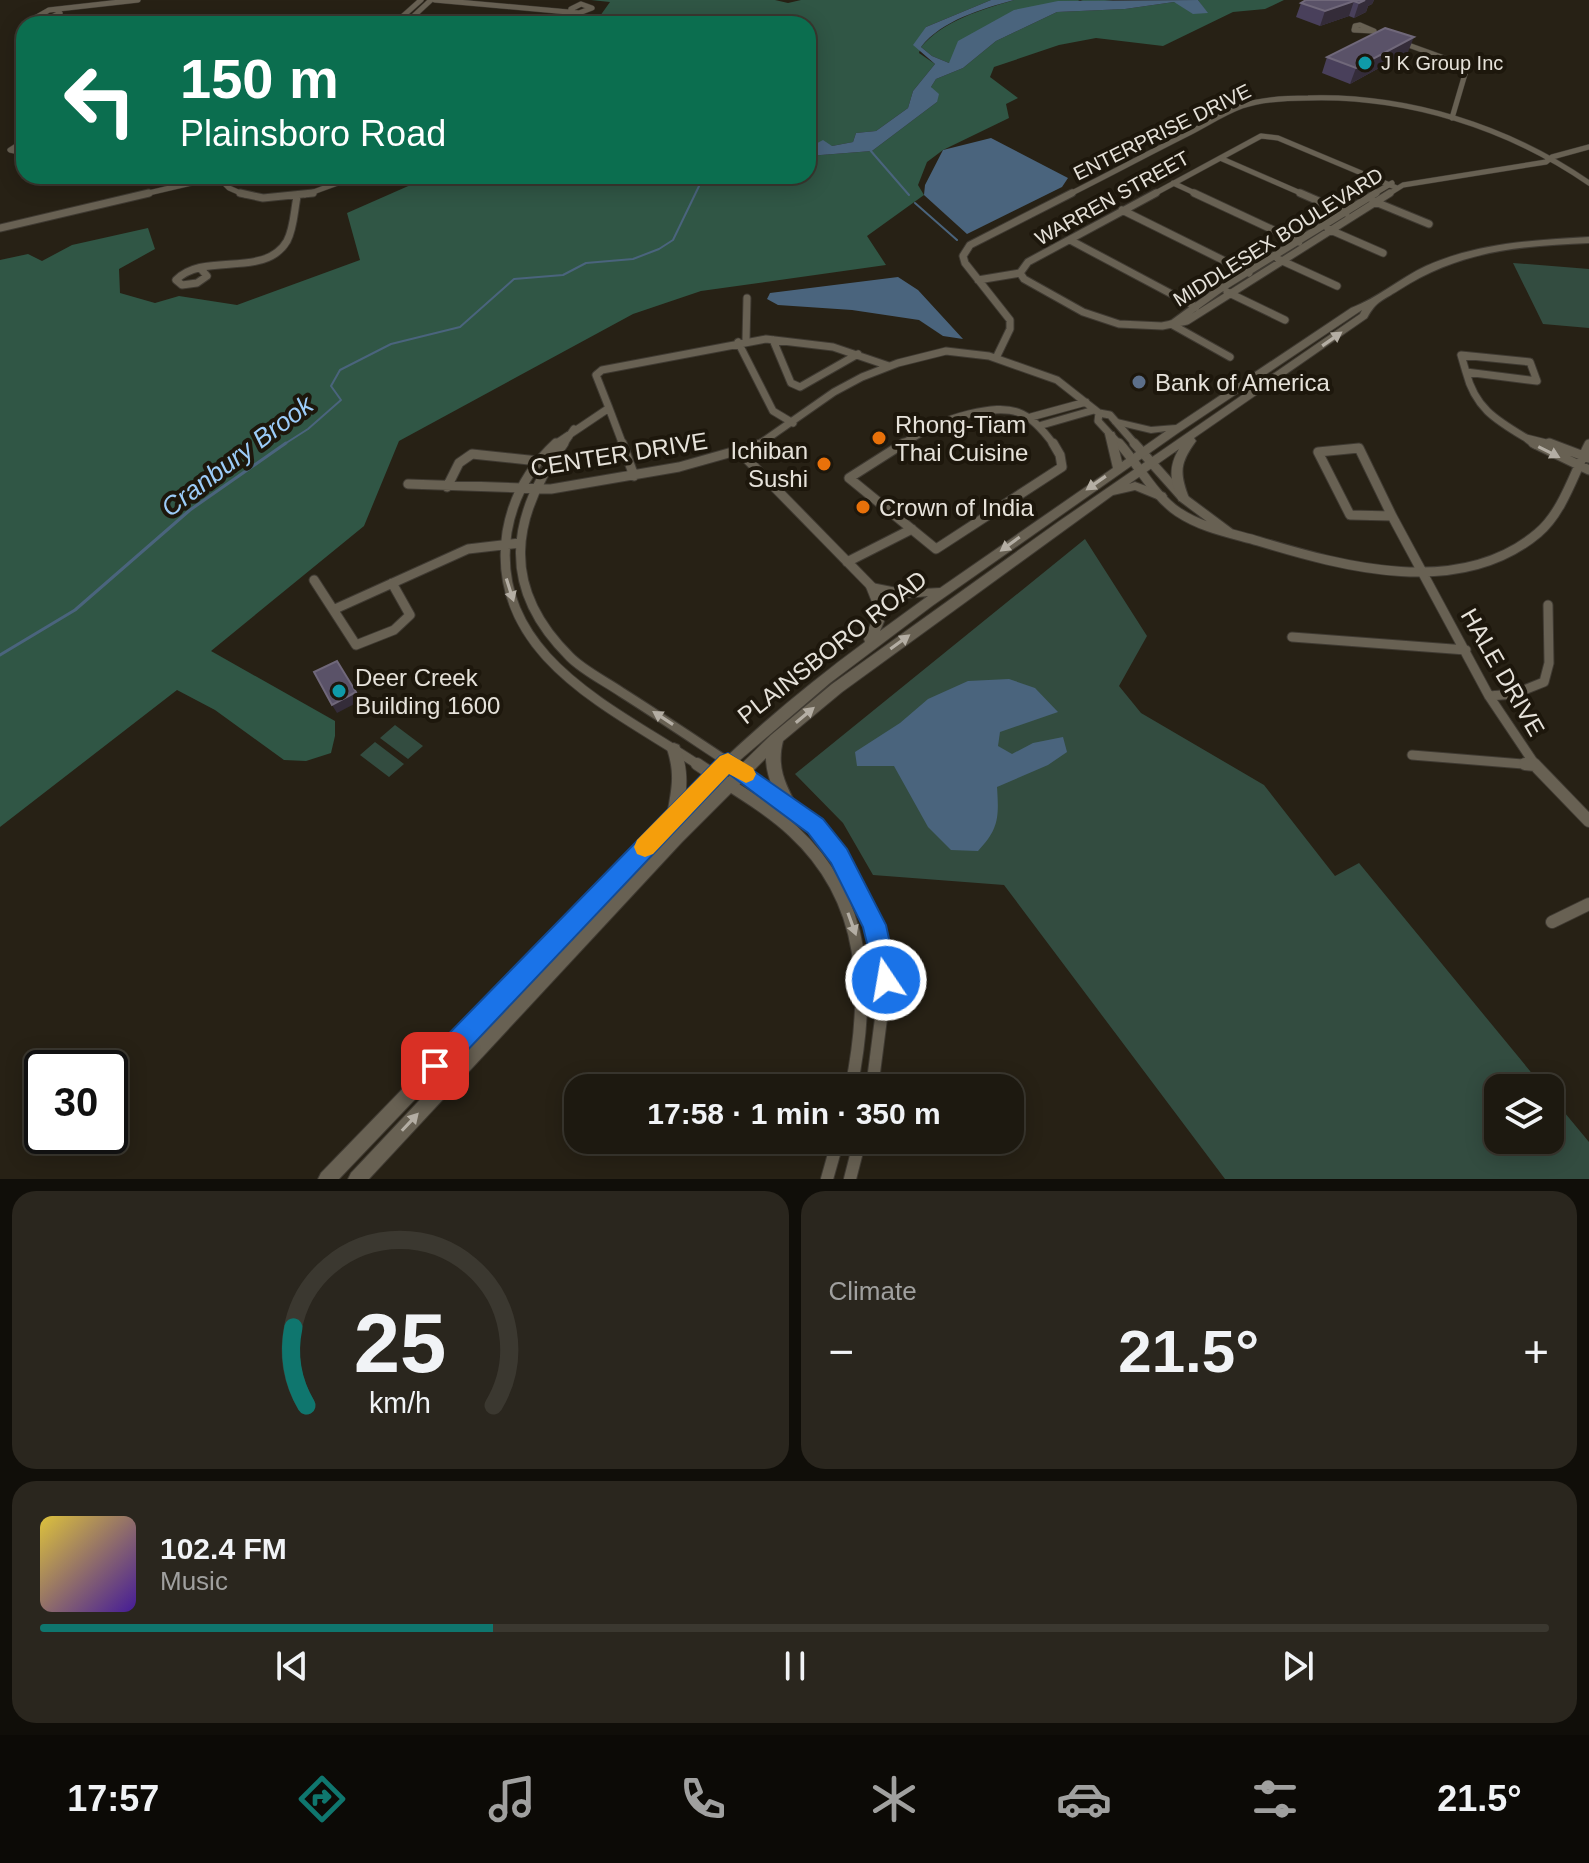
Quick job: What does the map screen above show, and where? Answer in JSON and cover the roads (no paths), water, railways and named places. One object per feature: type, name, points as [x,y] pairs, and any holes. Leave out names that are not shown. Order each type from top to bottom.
[{"type":"street","points":[[57,10],[138,0]]},
{"type":"street","points":[[403,16],[421,0]]},
{"type":"street","points":[[414,16],[433,0],[573,12]]},
{"type":"street","points":[[1372,33],[1384,37]]},
{"type":"street","points":[[1396,41],[1447,59],[1465,74],[1452,118]]},
{"type":"street","name":"ENTERPRISE DRIVE","points":[[996,358],[1010,329],[1010,320],[963,256],[970,245],[1242,106],[1292,97],[1333,97],[1452,118],[1498,132],[1552,157]]},
{"type":"street","name":"WARREN STREET","points":[[978,280],[1020,273],[1028,262],[1261,136],[1278,138],[1388,185]]},
{"type":"street","points":[[1552,157],[1589,147]]},
{"type":"street","points":[[1552,157],[1589,183]]},
{"type":"street","name":"MIDDLESEX BOULEVARD","points":[[1171,324],[1220,289],[1388,185],[1418,175],[1492,168],[1552,157]]},
{"type":"street","name":"MIDDLESEX BOULEVARD","points":[[1020,273],[1036,286],[1106,323],[1159,328],[1187,321],[1397,188],[1425,179],[1486,174],[1546,162],[1552,157]]},
{"type":"street","points":[[1220,158],[1353,216]]},
{"type":"street","points":[[1173,183],[1306,245]]},
{"type":"street","points":[[0,228],[187,184]]},
{"type":"street","points":[[222,184],[245,195],[274,198],[297,197],[339,184]]},
{"type":"street","points":[[1388,185],[1397,188]]},
{"type":"street","points":[[201,269],[254,261],[282,249],[297,197]]},
{"type":"street","points":[[1367,199],[1429,224]]},
{"type":"street","points":[[1122,210],[1255,277]]},
{"type":"street","points":[[1321,226],[1383,253]]},
{"type":"street","points":[[1070,240],[1203,310]]},
{"type":"street","name":"PLAINSBORO ROAD","points":[[1142,463],[1144,452],[1187,421],[1354,310],[1369,305],[1432,267],[1470,254],[1518,245],[1589,240]]},
{"type":"street","points":[[1273,256],[1337,286]]},
{"type":"street","points":[[1220,289],[1285,320]]},
{"type":"street","points":[[747,298],[742,341],[773,411],[793,423]]},
{"type":"street","name":"PLAINSBORO ROAD","points":[[357,1179],[608,909],[776,739],[837,688],[1104,495],[1142,463],[1207,425],[1364,316],[1369,305]]},
{"type":"street","points":[[1171,324],[1230,357]]},
{"type":"street","points":[[773,340],[791,383],[800,387],[858,354]]},
{"type":"street","points":[[634,476],[596,375],[602,370],[742,341],[773,340],[833,347],[889,366]]},
{"type":"street","name":"CENTER DRIVE","points":[[408,484],[535,490],[634,476],[740,452],[764,443],[834,392],[889,366],[946,351],[996,358],[1057,380],[1096,411],[1110,415],[1144,452]]},
{"type":"street","points":[[1466,372],[1537,381],[1530,362],[1461,355],[1471,396],[1485,412],[1540,448],[1589,470]]},
{"type":"street","points":[[1031,417],[1086,402]]},
{"type":"street","points":[[998,407],[1031,417],[1042,425],[1062,454],[1062,467],[936,549],[849,478],[937,422],[998,407]]},
{"type":"street","points":[[609,408],[561,435],[538,461],[520,490],[503,545],[506,577],[517,611],[553,665],[588,694],[793,831],[818,857],[839,887],[856,936],[864,1007],[853,1074]]},
{"type":"street","points":[[1042,425],[1096,411]]},
{"type":"street","name":"CENTER DRIVE","points":[[1096,411],[1098,421],[1142,463]]},
{"type":"street","points":[[1117,422],[1151,430],[1170,428],[1187,421]]},
{"type":"street","points":[[1183,498],[1173,475],[1176,460],[1207,425]]},
{"type":"street","points":[[576,426],[525,510],[520,543],[521,569],[539,621],[572,659],[743,772],[815,826],[839,856],[875,925],[886,980],[874,1074]]},
{"type":"street","points":[[1110,434],[1118,468]]},
{"type":"street","points":[[1526,438],[1544,441],[1586,457]]},
{"type":"street","points":[[1104,495],[1135,486],[1161,496],[1188,518],[1216,531],[1362,568],[1424,571],[1480,563],[1517,547],[1537,533],[1553,516],[1577,465],[1586,457],[1589,444]]},
{"type":"street","name":"HALE DRIVE","points":[[1392,516],[1350,515],[1318,452],[1359,448],[1489,696],[1535,765],[1589,821]]},
{"type":"street","name":"CENTER DRIVE","points":[[740,452],[872,587]]},
{"type":"street","points":[[447,487],[455,467],[462,458],[472,454],[538,461]]},
{"type":"street","points":[[1142,463],[1161,496]]},
{"type":"street","points":[[1142,463],[1230,533]]},
{"type":"street","name":"PLAINSBORO ROAD","points":[[327,1179],[672,818],[782,712],[865,645],[1118,468],[1142,463]]},
{"type":"street","points":[[847,562],[912,529]]},
{"type":"street","points":[[335,609],[468,549],[520,543]]},
{"type":"street","points":[[314,580],[356,645],[407,623],[410,615],[392,583]]},
{"type":"street","points":[[872,587],[898,594],[919,594],[934,592],[957,580]]},
{"type":"street","points":[[865,645],[882,612],[872,587]]},
{"type":"street","points":[[1489,696],[1514,694],[1544,682],[1549,663],[1548,605]]},
{"type":"street","points":[[1292,637],[1466,650]]},
{"type":"street","points":[[776,739],[770,757],[774,780],[791,808]]},
{"type":"street","points":[[672,818],[682,790],[681,769],[674,749]]},
{"type":"street","points":[[1412,755],[1535,765]]},
{"type":"street","points":[[1552,922],[1589,904]]},
{"type":"street","points":[[827,1179],[834,1154]]},
{"type":"street","points":[[850,1179],[856,1154]]},
{"type":"water","points":[[991,0],[1014,0],[951,23],[921,47],[949,63],[958,41],[1014,10],[1058,1],[1198,0],[1208,13],[1193,14],[1174,2],[1125,9],[1057,12],[996,41],[963,68],[936,79],[931,87],[939,94],[937,102],[872,151],[816,155],[816,144],[823,140],[832,146],[853,142],[856,133],[876,131],[908,108],[913,91],[935,64],[913,45],[926,27]]},
{"type":"water","points":[[991,138],[1068,178],[1062,187],[967,234],[924,195],[925,185],[943,150]]},
{"type":"water","points":[[898,277],[918,290],[963,339],[943,336],[919,320],[852,310],[778,305],[767,299],[770,293]]},
{"type":"water","points":[[1009,679],[1035,688],[1058,712],[1000,732],[998,746],[1012,754],[1033,743],[1063,737],[1067,752],[1048,765],[997,787],[996,822],[985,843],[978,851],[951,850],[928,827],[894,766],[857,766],[855,752],[900,723],[928,699],[968,681]]},
{"type":"waterway","points":[[870,150],[909,195]]},
{"type":"waterway","name":"Cranbury Brook","points":[[285,444],[308,429],[341,400],[331,386],[340,370],[391,344],[460,327],[514,279],[563,275],[586,263],[633,259],[659,249],[673,240],[700,184]]},
{"type":"waterway","points":[[915,203],[957,240]]},
{"type":"waterway","name":"Cranbury Brook","points":[[0,655],[75,610],[190,510],[285,444]]},
{"type":"place","name":"J K Group Inc","points":[[1365,63]]},
{"type":"place","name":"Bank of America","points":[[1139,382]]},
{"type":"place","name":"Rhong-Tiam Thai Cuisine","points":[[879,438]]},
{"type":"place","name":"Ichiban Sushi","points":[[824,464]]},
{"type":"place","name":"Crown of India","points":[[863,507]]},
{"type":"place","name":"Deer Creek Building 1600","points":[[339,691]]}]
